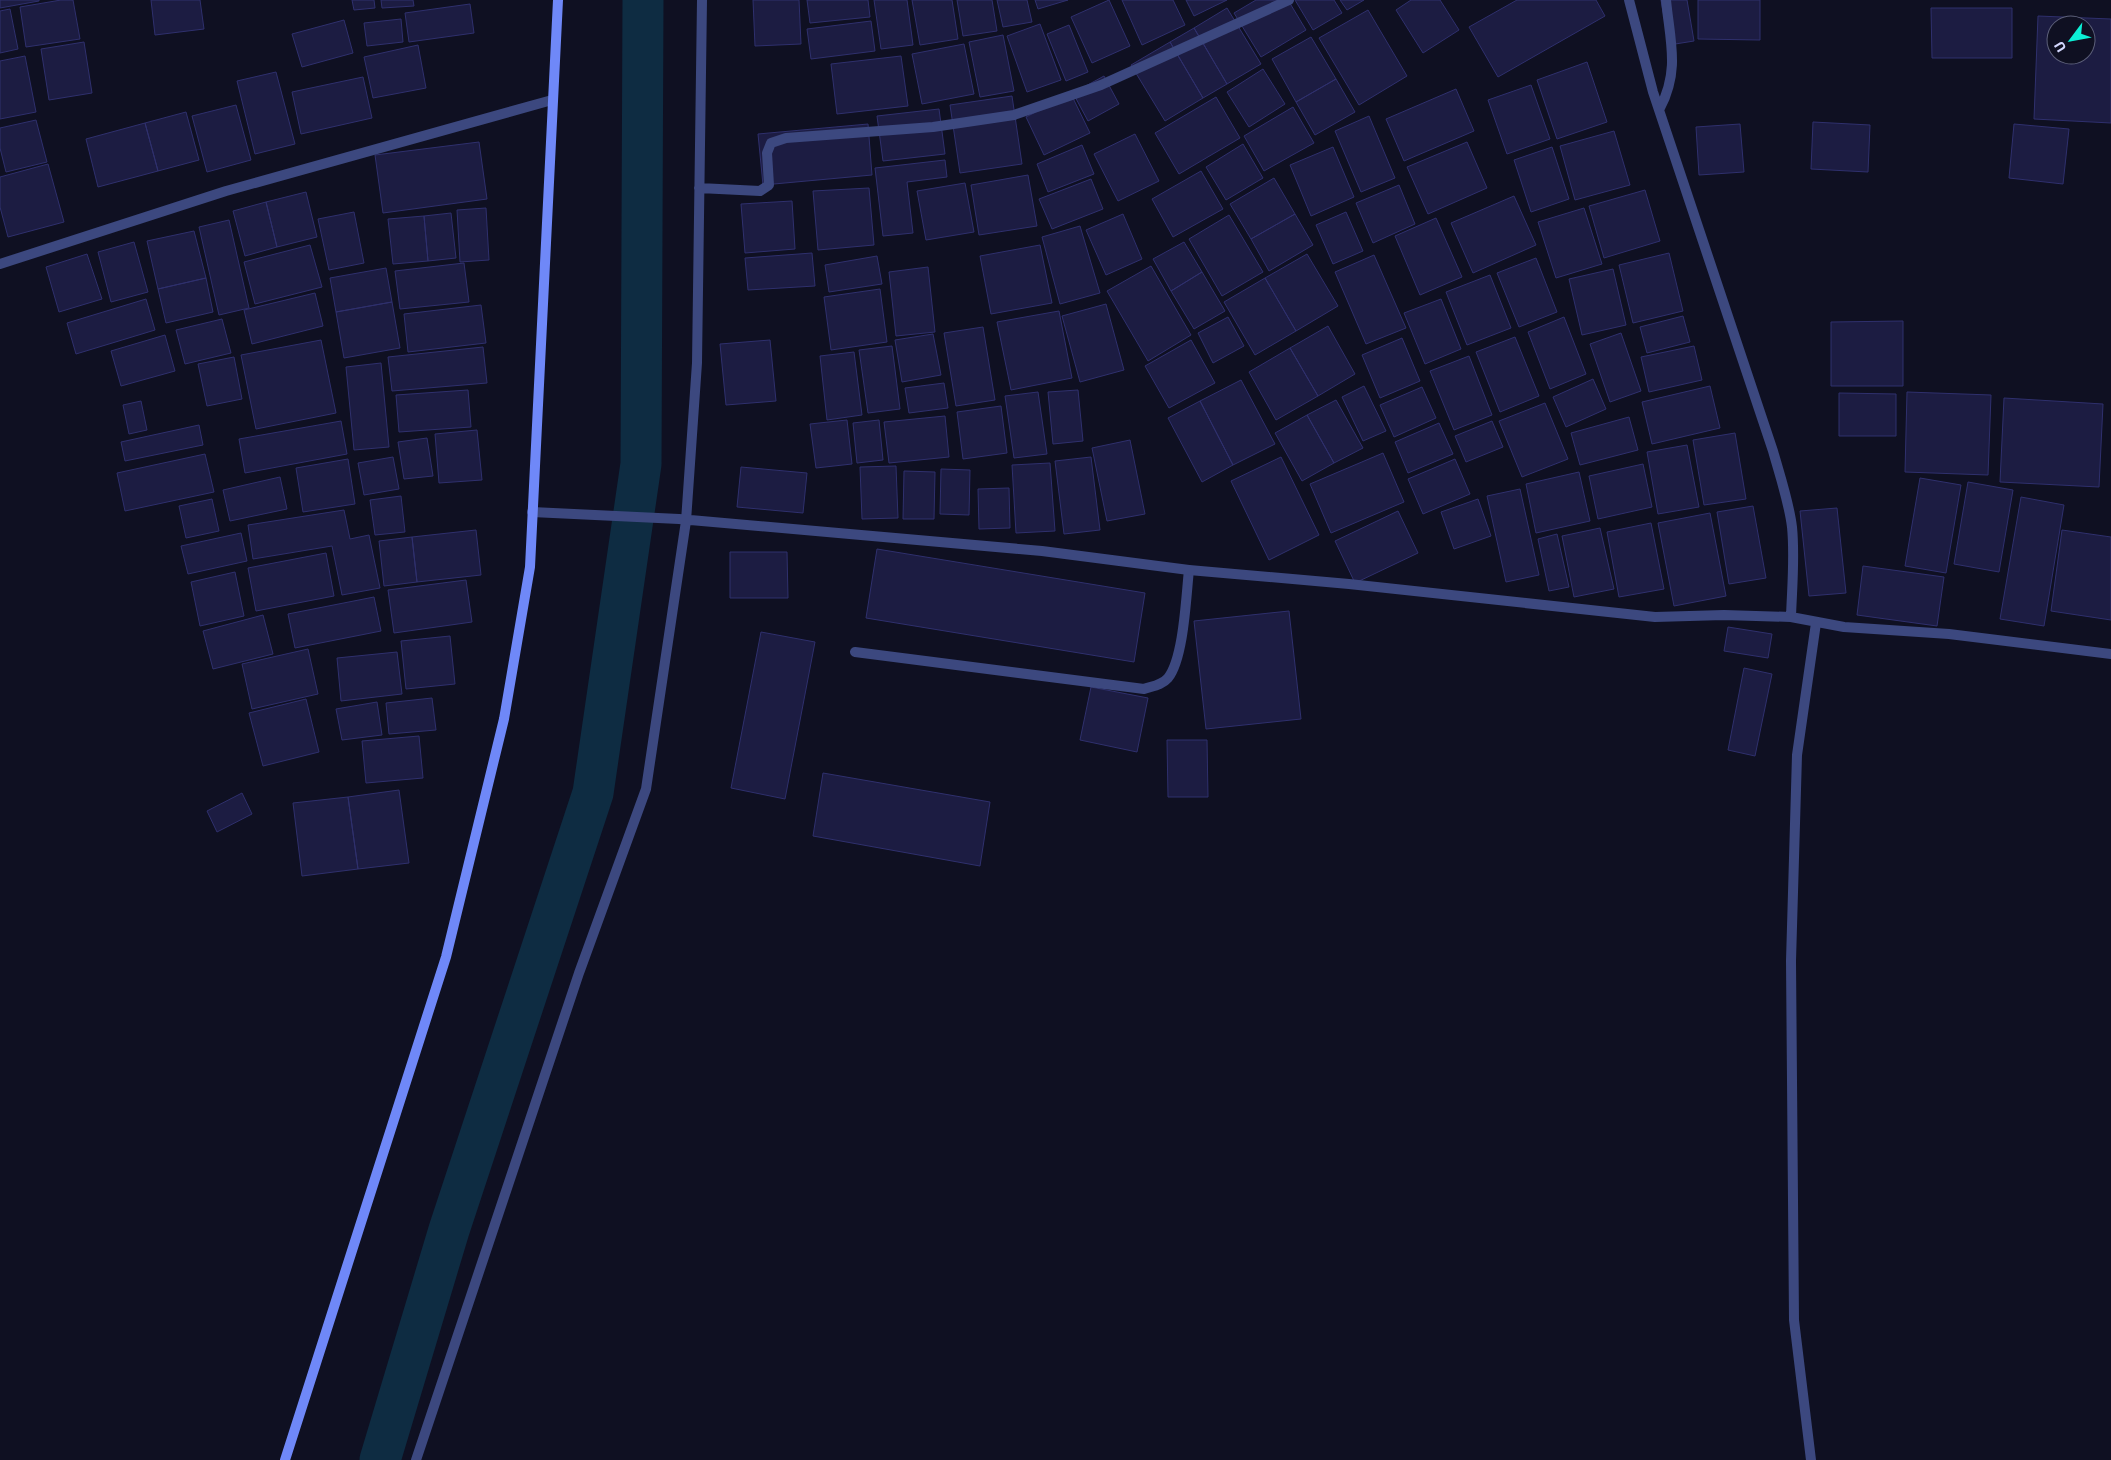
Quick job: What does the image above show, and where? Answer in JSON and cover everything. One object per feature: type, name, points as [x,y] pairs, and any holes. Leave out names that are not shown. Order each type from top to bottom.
[{"type":"main road","points":[[285,1460],[446,957],[504,719],[530,567],[558,0]]},
{"type":"street","points":[[416,1460],[579,973],[646,789],[682,520],[697,363],[702,0]]},
{"type":"street","points":[[699,188],[760,192],[769,185],[767,154],[771,144],[786,138],[933,127],[1014,115],[1102,85],[1289,0]]},
{"type":"street","points":[[1629,0],[1653,92],[1660,108],[1773,451],[1784,492],[1792,526],[1794,562],[1791,617]]},
{"type":"street","points":[[1660,108],[1669,92],[1673,72],[1666,0]]},
{"type":"street","points":[[0,264],[226,191],[552,100]]},
{"type":"street","points":[[532,512],[682,520],[1042,551],[1189,570],[1349,584],[1655,617],[1724,615],[1791,617],[1816,623],[1949,634],[2111,654]]},
{"type":"street","points":[[856,652],[1144,689],[1162,684],[1169,677],[1182,637],[1189,570]]},
{"type":"street","points":[[1811,1460],[1794,1320],[1791,961],[1797,755],[1816,623]]},
{"type":"building","points":[[0,0],[39,0],[39,1],[0,8]]},
{"type":"building","points":[[61,0],[73,0],[80,39],[26,47],[20,7]]},
{"type":"building","points":[[151,0],[200,0],[204,29],[155,35]]},
{"type":"building","points":[[352,0],[374,0],[375,8],[354,10]]},
{"type":"building","points":[[381,0],[413,0],[414,6],[382,8]]},
{"type":"building","points":[[753,0],[799,0],[801,44],[755,46]]},
{"type":"building","points":[[807,0],[868,0],[870,17],[810,23]]},
{"type":"building","points":[[874,0],[907,0],[913,45],[881,49]]},
{"type":"building","points":[[912,0],[952,0],[958,39],[920,45]]},
{"type":"building","points":[[957,0],[992,0],[997,31],[963,36]]},
{"type":"building","points":[[997,0],[1027,0],[1032,22],[1003,27]]},
{"type":"building","points":[[1035,0],[1068,0],[1038,9]]},
{"type":"building","points":[[1109,0],[1130,46],[1092,63],[1071,17]]},
{"type":"building","points":[[1122,0],[1173,0],[1185,25],[1142,45]]},
{"type":"building","points":[[1186,0],[1227,0],[1194,16]]},
{"type":"building","points":[[1256,0],[1288,0],[1306,30],[1261,57],[1234,13]]},
{"type":"building","points":[[1295,0],[1334,0],[1342,13],[1313,30]]},
{"type":"building","points":[[1340,0],[1364,0],[1347,10]]},
{"type":"building","points":[[1411,0],[1440,0],[1459,30],[1423,53],[1396,10]]},
{"type":"building","points":[[1517,0],[1596,0],[1605,16],[1498,77],[1469,27]]},
{"type":"building","points":[[1661,0],[1687,0],[1694,41],[1669,45]]},
{"type":"building","points":[[1698,0],[1760,0],[1760,40],[1698,39]]},
{"type":"building","points":[[470,4],[474,33],[409,42],[405,13]]},
{"type":"building","points":[[1227,8],[1261,64],[1227,84],[1194,28]]},
{"type":"building","points":[[1931,8],[2012,8],[2012,58],[1932,58]]},
{"type":"building","points":[[10,9],[18,49],[0,53],[0,11]]},
{"type":"building","points":[[1368,10],[1407,76],[1359,105],[1319,38]]},
{"type":"building","points":[[2038,16],[2046,16],[2046,65],[2096,65],[2096,18],[2111,19],[2111,123],[2034,119]]},
{"type":"building","points":[[401,19],[403,42],[367,46],[364,23]]},
{"type":"building","points":[[344,20],[353,53],[302,67],[292,34]]},
{"type":"building","points":[[871,21],[875,51],[811,59],[807,29]]},
{"type":"building","points":[[1040,24],[1061,80],[1027,92],[1007,36]]},
{"type":"building","points":[[1069,25],[1088,72],[1066,81],[1047,34]]},
{"type":"building","points":[[1194,28],[1227,84],[1203,98],[1170,42]]},
{"type":"building","points":[[1003,35],[1014,91],[980,97],[969,42]]},
{"type":"building","points":[[1311,37],[1336,79],[1296,102],[1272,59]]},
{"type":"building","points":[[84,42],[92,93],[49,100],[41,49]]},
{"type":"building","points":[[1170,42],[1203,98],[1165,121],[1131,65]]},
{"type":"building","points":[[964,44],[974,94],[922,104],[912,54]]},
{"type":"building","points":[[418,45],[426,88],[373,98],[364,57]]},
{"type":"building","points":[[25,56],[36,112],[0,119],[0,61]]},
{"type":"building","points":[[901,56],[908,106],[837,114],[831,64]]},
{"type":"building","points":[[1587,62],[1607,122],[1557,139],[1537,80]]},
{"type":"building","points":[[1263,69],[1285,104],[1249,127],[1227,92]]},
{"type":"building","points":[[276,72],[295,144],[255,154],[237,81]]},
{"type":"building","points":[[1104,76],[1119,104],[1088,121],[1073,93]]},
{"type":"building","points":[[363,77],[372,118],[301,134],[292,92]]},
{"type":"building","points":[[1336,79],[1355,112],[1315,135],[1296,102]]},
{"type":"building","points":[[1531,85],[1550,139],[1507,154],[1488,100]]},
{"type":"building","points":[[1456,89],[1474,131],[1404,161],[1386,119]]},
{"type":"building","points":[[1071,94],[1090,133],[1044,155],[1026,117]]},
{"type":"building","points":[[1012,96],[1022,164],[960,173],[950,105]]},
{"type":"building","points":[[1216,97],[1240,138],[1179,174],[1155,133]]},
{"type":"building","points":[[236,105],[251,160],[207,172],[192,116]]},
{"type":"building","points":[[1293,107],[1314,143],[1264,171],[1244,136]]},
{"type":"building","points":[[939,109],[945,154],[883,161],[877,116]]},
{"type":"building","points":[[186,112],[199,160],[158,171],[145,123]]},
{"type":"building","points":[[1369,116],[1395,178],[1361,192],[1335,131]]},
{"type":"building","points":[[36,120],[47,162],[6,172],[0,148],[0,128]]},
{"type":"building","points":[[1813,122],[1870,125],[1868,172],[1811,169]]},
{"type":"building","points":[[145,123],[158,171],[98,187],[86,139]]},
{"type":"building","points":[[868,124],[872,175],[763,185],[758,134]]},
{"type":"building","points":[[1740,124],[1744,172],[1699,175],[1696,127]]},
{"type":"building","points":[[2014,124],[2069,129],[2063,184],[2009,178]]},
{"type":"building","points":[[1614,131],[1630,185],[1575,200],[1560,146]]},
{"type":"building","points":[[1135,134],[1159,181],[1118,201],[1094,154]]},
{"type":"building","points":[[479,142],[487,199],[383,213],[375,155]]},
{"type":"building","points":[[1467,142],[1487,188],[1428,214],[1407,167]]},
{"type":"building","points":[[1243,144],[1263,178],[1226,200],[1206,167]]},
{"type":"building","points":[[1082,145],[1094,174],[1048,192],[1037,164]]},
{"type":"building","points":[[1333,147],[1354,197],[1311,216],[1290,165]]},
{"type":"building","points":[[1552,147],[1569,199],[1531,212],[1514,160]]},
{"type":"building","points":[[945,160],[947,177],[907,182],[913,233],[883,236],[875,168]]},
{"type":"building","points":[[48,164],[64,222],[8,237],[0,207],[0,177]]},
{"type":"building","points":[[1201,171],[1223,209],[1173,237],[1152,199]]},
{"type":"building","points":[[1028,175],[1037,226],[979,235],[971,185]]},
{"type":"building","points":[[1274,178],[1295,214],[1251,239],[1230,204]]},
{"type":"building","points":[[1091,179],[1103,209],[1052,229],[1039,199]]},
{"type":"building","points":[[965,183],[974,232],[926,240],[917,191]]},
{"type":"building","points":[[1399,185],[1415,224],[1373,243],[1356,203]]},
{"type":"building","points":[[869,188],[874,245],[818,250],[813,191]]},
{"type":"building","points":[[1645,190],[1660,241],[1604,258],[1589,206]]},
{"type":"building","points":[[306,192],[317,237],[277,247],[266,202]]},
{"type":"building","points":[[1514,196],[1536,245],[1473,273],[1451,223]]},
{"type":"building","points":[[792,201],[795,249],[745,253],[741,204]]},
{"type":"building","points":[[266,202],[277,247],[245,256],[233,211]]},
{"type":"building","points":[[486,208],[489,260],[460,262],[457,210]]},
{"type":"building","points":[[1584,208],[1602,264],[1556,278],[1538,222]]},
{"type":"building","points":[[354,212],[364,263],[329,270],[318,219]]},
{"type":"building","points":[[1346,212],[1363,251],[1333,264],[1316,225]]},
{"type":"building","points":[[451,213],[456,258],[428,261],[424,216]]},
{"type":"building","points":[[1123,214],[1142,259],[1106,275],[1086,230]]},
{"type":"building","points":[[1295,214],[1313,245],[1269,271],[1251,239]]},
{"type":"building","points":[[1229,215],[1263,272],[1222,296],[1189,239]]},
{"type":"building","points":[[424,216],[428,261],[393,264],[388,219]]},
{"type":"building","points":[[1436,218],[1462,277],[1420,295],[1395,236]]},
{"type":"building","points":[[229,220],[249,308],[219,315],[199,227]]},
{"type":"building","points":[[1080,226],[1100,293],[1060,304],[1042,237]]},
{"type":"building","points":[[194,231],[206,278],[158,289],[147,241]]},
{"type":"building","points":[[134,242],[148,292],[111,302],[98,252]]},
{"type":"building","points":[[1184,242],[1202,272],[1171,291],[1153,259]]},
{"type":"building","points":[[310,245],[322,287],[255,304],[244,262]]},
{"type":"building","points":[[1040,245],[1052,303],[991,314],[980,256]]},
{"type":"building","points":[[812,253],[815,286],[748,290],[745,258]]},
{"type":"building","points":[[1669,253],[1683,311],[1633,323],[1619,265]]},
{"type":"building","points":[[87,254],[102,299],[59,312],[46,267]]},
{"type":"building","points":[[1307,254],[1338,306],[1296,331],[1265,278]]},
{"type":"building","points":[[1374,255],[1406,328],[1366,344],[1335,272]]},
{"type":"building","points":[[877,256],[882,284],[829,292],[825,265]]},
{"type":"building","points":[[1536,258],[1557,312],[1519,327],[1497,273]]},
{"type":"building","points":[[464,263],[469,302],[400,309],[395,271]]},
{"type":"building","points":[[1151,266],[1191,335],[1148,361],[1107,291]]},
{"type":"building","points":[[928,267],[935,332],[896,336],[889,272]]},
{"type":"building","points":[[386,268],[392,302],[336,312],[330,278]]},
{"type":"building","points":[[1613,269],[1626,325],[1582,335],[1569,279]]},
{"type":"building","points":[[1202,272],[1225,311],[1194,329],[1171,291]]},
{"type":"building","points":[[1490,275],[1511,328],[1467,345],[1446,292]]},
{"type":"building","points":[[206,278],[213,312],[166,323],[158,289]]},
{"type":"building","points":[[1265,278],[1296,331],[1255,355],[1224,302]]},
{"type":"building","points":[[880,289],[887,342],[831,350],[824,297]]},
{"type":"building","points":[[315,293],[323,326],[252,344],[244,310]]},
{"type":"building","points":[[146,299],[155,330],[76,354],[67,323]]},
{"type":"building","points":[[1441,299],[1461,349],[1425,364],[1404,313]]},
{"type":"building","points":[[392,302],[400,348],[344,358],[336,312]]},
{"type":"building","points":[[1106,304],[1124,370],[1080,382],[1062,316]]},
{"type":"building","points":[[481,305],[486,343],[408,352],[404,314]]},
{"type":"building","points":[[1059,311],[1072,378],[1011,390],[997,322]]},
{"type":"building","points":[[1683,316],[1690,342],[1647,353],[1640,327]]},
{"type":"building","points":[[1228,317],[1244,346],[1213,363],[1198,333]]},
{"type":"building","points":[[1564,317],[1586,374],[1550,389],[1528,332]]},
{"type":"building","points":[[222,319],[231,353],[185,364],[176,330]]},
{"type":"building","points":[[1903,321],[1903,386],[1831,386],[1831,322]]},
{"type":"building","points":[[1328,326],[1355,374],[1318,396],[1290,348]]},
{"type":"building","points":[[983,327],[995,400],[956,406],[944,333]]},
{"type":"building","points":[[1621,333],[1641,391],[1610,402],[1590,344]]},
{"type":"building","points":[[933,334],[941,375],[902,382],[895,340]]},
{"type":"building","points":[[165,335],[175,371],[121,386],[111,351]]},
{"type":"building","points":[[1515,337],[1539,396],[1500,412],[1476,352]]},
{"type":"building","points":[[1402,338],[1420,381],[1380,398],[1362,355]]},
{"type":"building","points":[[321,340],[336,413],[256,429],[241,355]]},
{"type":"building","points":[[770,340],[776,401],[726,405],[720,344]]},
{"type":"building","points":[[1191,340],[1215,383],[1169,408],[1145,366]]},
{"type":"building","points":[[892,346],[900,409],[868,413],[859,350]]},
{"type":"building","points":[[1694,346],[1702,380],[1649,392],[1641,357]]},
{"type":"building","points":[[483,347],[487,383],[392,391],[388,357]]},
{"type":"building","points":[[1290,348],[1318,396],[1276,420],[1249,372]]},
{"type":"building","points":[[854,352],[862,415],[827,420],[820,356]]},
{"type":"building","points":[[1469,356],[1492,415],[1454,430],[1430,371]]},
{"type":"building","points":[[234,357],[242,399],[207,406],[198,364]]},
{"type":"building","points":[[381,363],[389,447],[354,450],[346,367]]},
{"type":"building","points":[[1593,379],[1606,409],[1566,427],[1553,397]]},
{"type":"building","points":[[1241,380],[1275,444],[1233,465],[1200,401]]},
{"type":"building","points":[[944,383],[948,408],[909,413],[905,388]]},
{"type":"building","points":[[1364,386],[1386,431],[1363,441],[1342,397]]},
{"type":"building","points":[[1710,386],[1720,428],[1652,444],[1642,402]]},
{"type":"building","points":[[1422,387],[1436,418],[1394,437],[1380,405]]},
{"type":"building","points":[[468,390],[471,427],[399,432],[396,395]]},
{"type":"building","points":[[1078,390],[1083,441],[1053,444],[1048,392]]},
{"type":"building","points":[[1038,392],[1047,454],[1014,458],[1005,396]]},
{"type":"building","points":[[1907,392],[1991,395],[1988,475],[1905,472]]},
{"type":"building","points":[[1839,393],[1896,394],[1896,436],[1839,436]]},
{"type":"building","points":[[2004,398],[2103,404],[2099,487],[2000,482]]},
{"type":"building","points":[[1336,400],[1363,448],[1334,463],[1307,415]]},
{"type":"building","points":[[141,401],[147,430],[129,434],[123,405]]},
{"type":"building","points":[[1200,401],[1233,465],[1202,482],[1168,418]]},
{"type":"building","points":[[1545,403],[1568,459],[1522,477],[1499,421]]},
{"type":"building","points":[[1001,406],[1007,453],[963,459],[957,412]]},
{"type":"building","points":[[1307,415],[1334,463],[1302,481],[1275,433]]},
{"type":"building","points":[[945,416],[949,457],[889,463],[884,422]]},
{"type":"building","points":[[1629,417],[1638,450],[1580,465],[1571,433]]},
{"type":"building","points":[[847,420],[852,464],[816,468],[810,424]]},
{"type":"building","points":[[879,420],[883,460],[857,463],[853,423]]},
{"type":"building","points":[[341,421],[347,454],[245,473],[239,439]]},
{"type":"building","points":[[1492,421],[1503,447],[1466,462],[1455,436]]},
{"type":"building","points":[[1439,423],[1453,454],[1408,473],[1395,442]]},
{"type":"building","points":[[199,425],[203,445],[125,461],[121,442]]},
{"type":"building","points":[[477,430],[482,480],[439,483],[435,434]]},
{"type":"building","points":[[1735,433],[1746,499],[1704,505],[1693,440]]},
{"type":"building","points":[[427,438],[433,476],[404,479],[398,442]]},
{"type":"building","points":[[1130,440],[1145,514],[1107,521],[1092,448]]},
{"type":"building","points":[[1687,445],[1699,507],[1658,514],[1647,452]]},
{"type":"building","points":[[1383,453],[1404,502],[1331,533],[1310,484]]},
{"type":"building","points":[[205,454],[214,492],[125,511],[117,473]]},
{"type":"building","points":[[393,457],[399,489],[364,495],[358,463]]},
{"type":"building","points":[[1091,457],[1100,530],[1064,534],[1055,461]]},
{"type":"building","points":[[1281,457],[1319,535],[1269,560],[1231,481]]},
{"type":"building","points":[[348,459],[355,504],[303,512],[296,468]]},
{"type":"building","points":[[1455,459],[1470,494],[1423,514],[1408,479]]},
{"type":"building","points":[[1050,463],[1055,531],[1016,533],[1012,465]]},
{"type":"building","points":[[1643,464],[1652,507],[1598,519],[1589,476]]},
{"type":"building","points":[[896,466],[898,518],[862,519],[860,467]]},
{"type":"building","points":[[741,467],[807,473],[803,513],[737,507]]},
{"type":"building","points":[[941,469],[970,470],[969,515],[940,514]]},
{"type":"building","points":[[904,471],[935,472],[934,519],[903,519]]},
{"type":"building","points":[[1579,472],[1590,521],[1536,533],[1526,484]]},
{"type":"building","points":[[280,477],[287,509],[230,521],[223,490]]},
{"type":"building","points":[[1920,478],[1961,485],[1946,573],[1905,566]]},
{"type":"building","points":[[1968,482],[2013,490],[1999,572],[1954,564]]},
{"type":"building","points":[[1009,488],[1010,528],[979,529],[978,489]]},
{"type":"building","points":[[1520,489],[1539,575],[1506,582],[1487,496]]},
{"type":"building","points":[[401,496],[405,532],[375,535],[370,500]]},
{"type":"building","points":[[2021,497],[2064,505],[2044,626],[2000,619]]},
{"type":"building","points":[[212,499],[219,531],[186,538],[179,506]]},
{"type":"building","points":[[1478,499],[1491,536],[1454,549],[1441,512]]},
{"type":"building","points":[[1753,506],[1766,578],[1729,584],[1717,512]]},
{"type":"building","points":[[1837,508],[1846,593],[1809,596],[1800,511]]},
{"type":"building","points":[[344,510],[350,539],[369,535],[380,588],[342,595],[332,546],[253,559],[248,525]]},
{"type":"building","points":[[1398,511],[1418,553],[1355,583],[1335,541]]},
{"type":"building","points":[[1710,513],[1726,596],[1674,606],[1658,523]]},
{"type":"building","points":[[1651,523],[1664,589],[1619,597],[1607,532]]},
{"type":"building","points":[[1600,528],[1614,589],[1574,597],[1562,536]]},
{"type":"building","points":[[476,530],[481,575],[417,582],[412,537]]},
{"type":"building","points":[[2062,530],[2111,537],[2111,620],[2051,611]]},
{"type":"building","points":[[241,533],[247,561],[188,574],[181,546]]},
{"type":"building","points":[[1557,534],[1569,587],[1549,591],[1538,539]]},
{"type":"building","points":[[412,537],[417,582],[384,586],[379,541]]},
{"type":"building","points":[[877,549],[1145,593],[1134,662],[866,618]]},
{"type":"building","points":[[730,552],[787,552],[788,598],[730,598]]},
{"type":"building","points":[[326,553],[334,596],[256,611],[248,568]]},
{"type":"building","points":[[1863,566],[1944,577],[1937,626],[1857,615]]},
{"type":"building","points":[[235,572],[244,616],[200,626],[191,582]]},
{"type":"building","points":[[466,580],[472,622],[394,633],[388,590]]},
{"type":"building","points":[[374,597],[381,631],[295,648],[288,614]]},
{"type":"building","points":[[1289,611],[1301,719],[1206,729],[1194,621]]},
{"type":"building","points":[[263,615],[273,654],[213,669],[203,631]]},
{"type":"building","points":[[1728,627],[1772,634],[1768,658],[1724,651]]},
{"type":"building","points":[[761,632],[815,642],[785,799],[731,788]]},
{"type":"building","points":[[450,636],[455,684],[406,689],[401,641]]},
{"type":"building","points":[[308,649],[318,694],[252,709],[242,664]]},
{"type":"building","points":[[397,652],[402,694],[341,701],[337,658]]},
{"type":"building","points":[[1744,668],[1772,674],[1755,756],[1728,750]]},
{"type":"building","points":[[1091,687],[1148,698],[1137,752],[1080,740]]},
{"type":"building","points":[[432,698],[436,730],[389,734],[386,703]]},
{"type":"building","points":[[306,699],[319,752],[263,766],[249,713]]},
{"type":"building","points":[[377,702],[382,735],[342,740],[336,709]]},
{"type":"building","points":[[419,736],[423,778],[366,783],[362,741]]},
{"type":"building","points":[[1167,740],[1207,740],[1208,797],[1168,797]]},
{"type":"building","points":[[823,773],[990,802],[980,866],[813,836]]},
{"type":"building","points":[[399,790],[409,863],[358,869],[348,797]]},
{"type":"building","points":[[242,793],[252,814],[217,832],[207,811]]},
{"type":"building","points":[[348,797],[358,869],[302,876],[293,803]]},
{"type":"waterway","points":[[380,1460],[449,1230],[593,793],[641,464],[643,0]]}]
